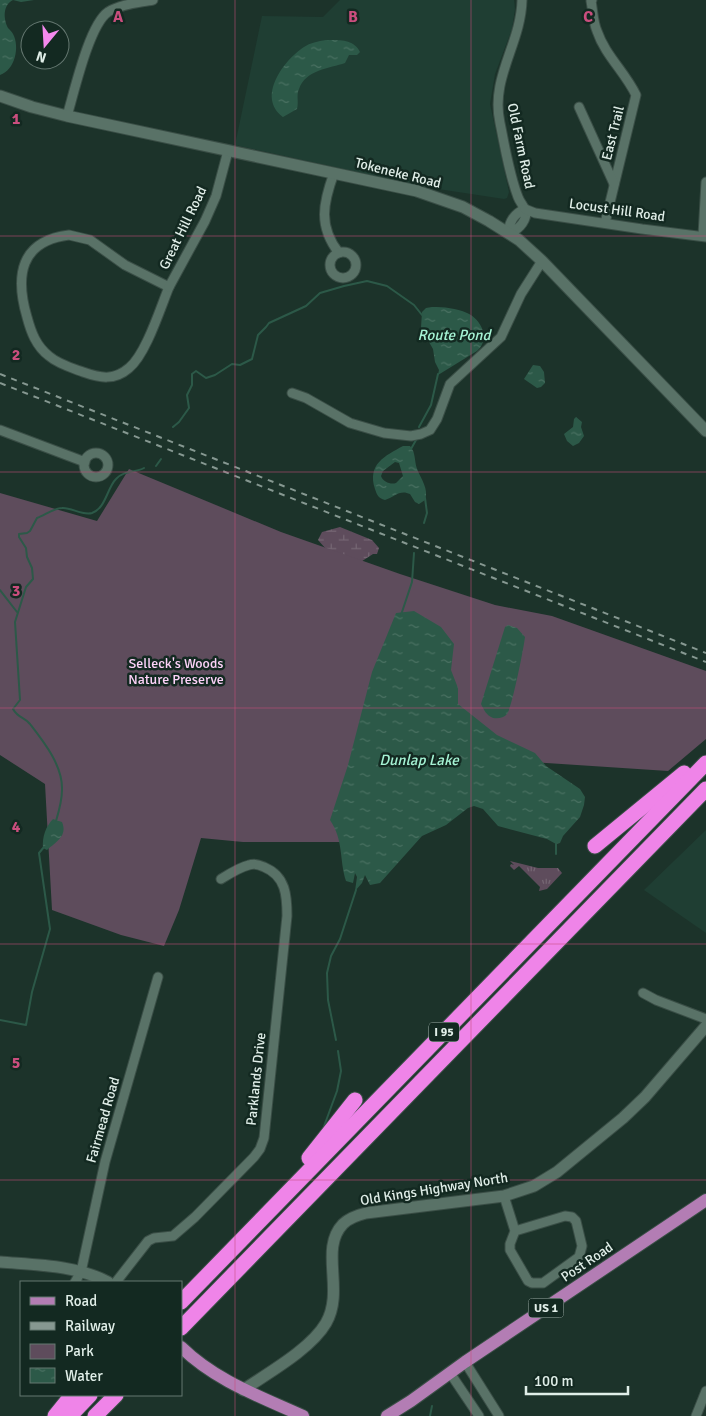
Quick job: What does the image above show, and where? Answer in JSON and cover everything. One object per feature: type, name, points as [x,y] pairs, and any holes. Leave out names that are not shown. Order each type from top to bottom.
[{"type":"highway","points":[[595,846],[706,755]]},
{"type":"highway","name":"I 95","points":[[182,1301],[706,763]]},
{"type":"highway","name":"I 95","points":[[182,1327],[706,789]]},
{"type":"highway","points":[[212,1270],[307,1161],[355,1100]]},
{"type":"highway","points":[[55,1416],[71,1396]]},
{"type":"highway","points":[[70,1416],[89,1396]]},
{"type":"highway","points":[[96,1415],[115,1396]]},
{"type":"main road","name":"Tokeneke Road","points":[[0,96],[67,116],[334,173],[432,196],[463,207],[509,233],[542,261],[706,432]]},
{"type":"main road","name":"Old Kings Highway North","points":[[243,1390],[308,1344],[326,1322],[332,1309],[334,1294],[331,1249],[337,1233],[343,1224],[352,1218],[366,1213],[504,1196],[534,1186],[558,1172],[623,1118],[645,1097],[706,1026]]},
{"type":"main road","name":"Post Road","points":[[387,1416],[411,1402],[465,1362],[706,1200]]},
{"type":"main road","points":[[0,1262],[44,1266],[78,1277],[102,1281]]},
{"type":"main road","points":[[183,1348],[214,1374],[243,1390],[303,1416]]},
{"type":"street","points":[[67,116],[88,43],[106,13],[120,7],[153,0]]},
{"type":"street","name":"Old Farm Road","points":[[509,233],[517,230],[525,218],[525,209],[517,195],[497,108],[500,79],[518,29],[522,0]]},
{"type":"street","name":"East Trail","points":[[592,0],[597,32],[611,58],[625,75],[636,95],[605,223]]},
{"type":"street","points":[[579,107],[614,184]]},
{"type":"street","name":"Great Hill Road","points":[[169,287],[125,265],[90,240],[69,235],[53,238],[39,245],[27,258],[21,276],[24,310],[31,332],[41,348],[49,356],[102,378],[113,378],[122,374],[137,359],[169,287],[205,221],[216,196],[228,151]]},
{"type":"street","points":[[334,173],[324,203],[325,227],[332,245],[339,253]]},
{"type":"street","points":[[705,236],[706,182]]},
{"type":"street","name":"Locust Hill Road","points":[[525,209],[642,229],[705,236]]},
{"type":"street","points":[[292,393],[306,398],[350,423],[384,432],[411,436],[430,430],[437,419],[450,384],[500,336],[521,294],[542,261]]},
{"type":"street","points":[[0,430],[85,462]]},
{"type":"street","name":"Parklands Drive","points":[[117,1281],[148,1241],[154,1238],[173,1236],[195,1217],[254,1157],[260,1149],[264,1138],[287,916],[284,886],[278,875],[270,869],[259,865],[249,864],[221,878]]},
{"type":"street","name":"Fairmead Road","points":[[78,1277],[105,1162],[158,977]]},
{"type":"street","points":[[643,993],[656,1000],[706,1019]]},
{"type":"street","points":[[504,1196],[515,1231],[510,1244],[510,1250],[528,1281],[543,1283],[575,1261],[582,1252],[576,1221],[572,1217],[565,1216],[515,1231]]},
{"type":"street","points":[[465,1362],[499,1416]]},
{"type":"street","points":[[450,1373],[478,1414],[490,1402]]},
{"type":"street","points":[[696,1416],[706,1391]]},
{"type":"shaded area","points":[[340,0],[514,0],[515,9],[512,29],[495,74],[490,104],[509,192],[507,198],[425,187],[235,145],[262,16],[323,17]]},
{"type":"shaded area","points":[[706,830],[706,933],[644,890]]},
{"type":"green space","name":"Selleck's Woods Nature Preserve","points":[[129,469],[281,532],[400,574],[495,605],[552,616],[706,671],[706,739],[668,771],[440,756],[372,842],[243,842],[201,838],[179,910],[164,946],[121,935],[52,910],[45,784],[0,755],[0,493],[97,521]]},
{"type":"green space","points":[[340,527],[372,540],[379,548],[377,554],[373,554],[356,565],[326,549],[318,540],[322,532]]},
{"type":"green space","points":[[510,861],[538,868],[558,868],[562,873],[547,889],[539,891],[540,887],[519,866],[514,870],[510,866],[511,864],[514,865]]},
{"type":"water","points":[[0,0],[13,0],[7,5],[5,16],[6,24],[15,39],[16,51],[13,63],[0,75]]},
{"type":"water","points":[[13,0],[34,0],[21,2]]},
{"type":"water","points":[[326,40],[350,42],[360,52],[357,55],[349,55],[345,63],[319,71],[307,78],[298,91],[297,109],[283,117],[275,109],[272,99],[276,79],[281,70],[304,47]]},
{"type":"water","name":"Route Pond","points":[[426,308],[450,308],[467,313],[480,324],[484,335],[481,346],[477,351],[438,375],[439,370],[435,362],[433,349],[421,328],[422,312]]},
{"type":"water","points":[[533,365],[540,366],[544,372],[545,383],[541,387],[537,388],[524,379]]},
{"type":"water","points":[[576,417],[582,422],[581,427],[584,436],[579,443],[573,446],[567,441],[564,434],[573,427]]},
{"type":"water","points":[[403,446],[410,446],[413,451],[417,469],[424,484],[425,500],[419,504],[415,502],[410,494],[403,492],[385,500],[376,493],[373,473],[376,467],[384,457]],"holes":[[[395,462],[399,463],[403,476],[394,484],[383,480],[381,476],[383,471]]]},
{"type":"water","name":"Dunlap Lake","points":[[414,611],[441,627],[454,644],[451,670],[458,688],[458,704],[497,735],[535,753],[546,766],[580,789],[585,797],[584,805],[580,817],[563,836],[560,843],[556,844],[547,839],[498,826],[483,809],[474,806],[468,808],[446,825],[422,836],[380,883],[370,885],[365,875],[362,883],[355,891],[357,877],[355,873],[353,883],[346,881],[337,835],[330,820],[348,765],[372,672],[396,613]]},
{"type":"water","points":[[508,625],[517,628],[525,637],[518,677],[509,709],[504,716],[493,718],[487,714],[481,704],[505,627]]},
{"type":"water","points":[[53,819],[62,822],[63,831],[60,838],[47,850],[43,848],[44,836],[48,825]]},
{"type":"waterway","points":[[173,427],[189,408],[187,395],[192,385],[192,374],[196,371],[206,378],[215,375],[232,364],[240,365],[252,359],[258,335],[269,323],[306,306],[320,293],[367,281],[387,286],[414,305],[422,315]]},
{"type":"waterway","points":[[419,427],[431,405],[438,374]]},
{"type":"waterway","points":[[411,449],[416,440]]},
{"type":"waterway","points":[[156,466],[161,459]]},
{"type":"waterway","points":[[56,821],[62,794],[56,763],[30,724],[13,709],[20,700],[15,622],[26,587],[33,579],[26,548],[19,534],[30,531],[37,518],[59,508],[88,514],[92,513],[100,507],[119,476],[144,468]]},
{"type":"waterway","points":[[424,523],[427,513],[425,498]]},
{"type":"waterway","points":[[401,615],[412,582],[414,553]]},
{"type":"waterway","points":[[0,590],[17,612]]},
{"type":"waterway","points":[[556,844],[556,854]]},
{"type":"waterway","points":[[0,1020],[26,1025],[32,992],[50,929],[39,853],[44,847]]},
{"type":"waterway","points":[[336,1040],[328,1000],[327,973],[331,956],[340,939],[356,890]]},
{"type":"waterway","points":[[323,1129],[337,1091],[341,1071],[338,1051]]},
{"type":"waterway","points":[[430,1416],[432,1406]]},
{"type":"railway","points":[[0,374],[706,653]]},
{"type":"railway","points":[[0,383],[706,662]]}]
